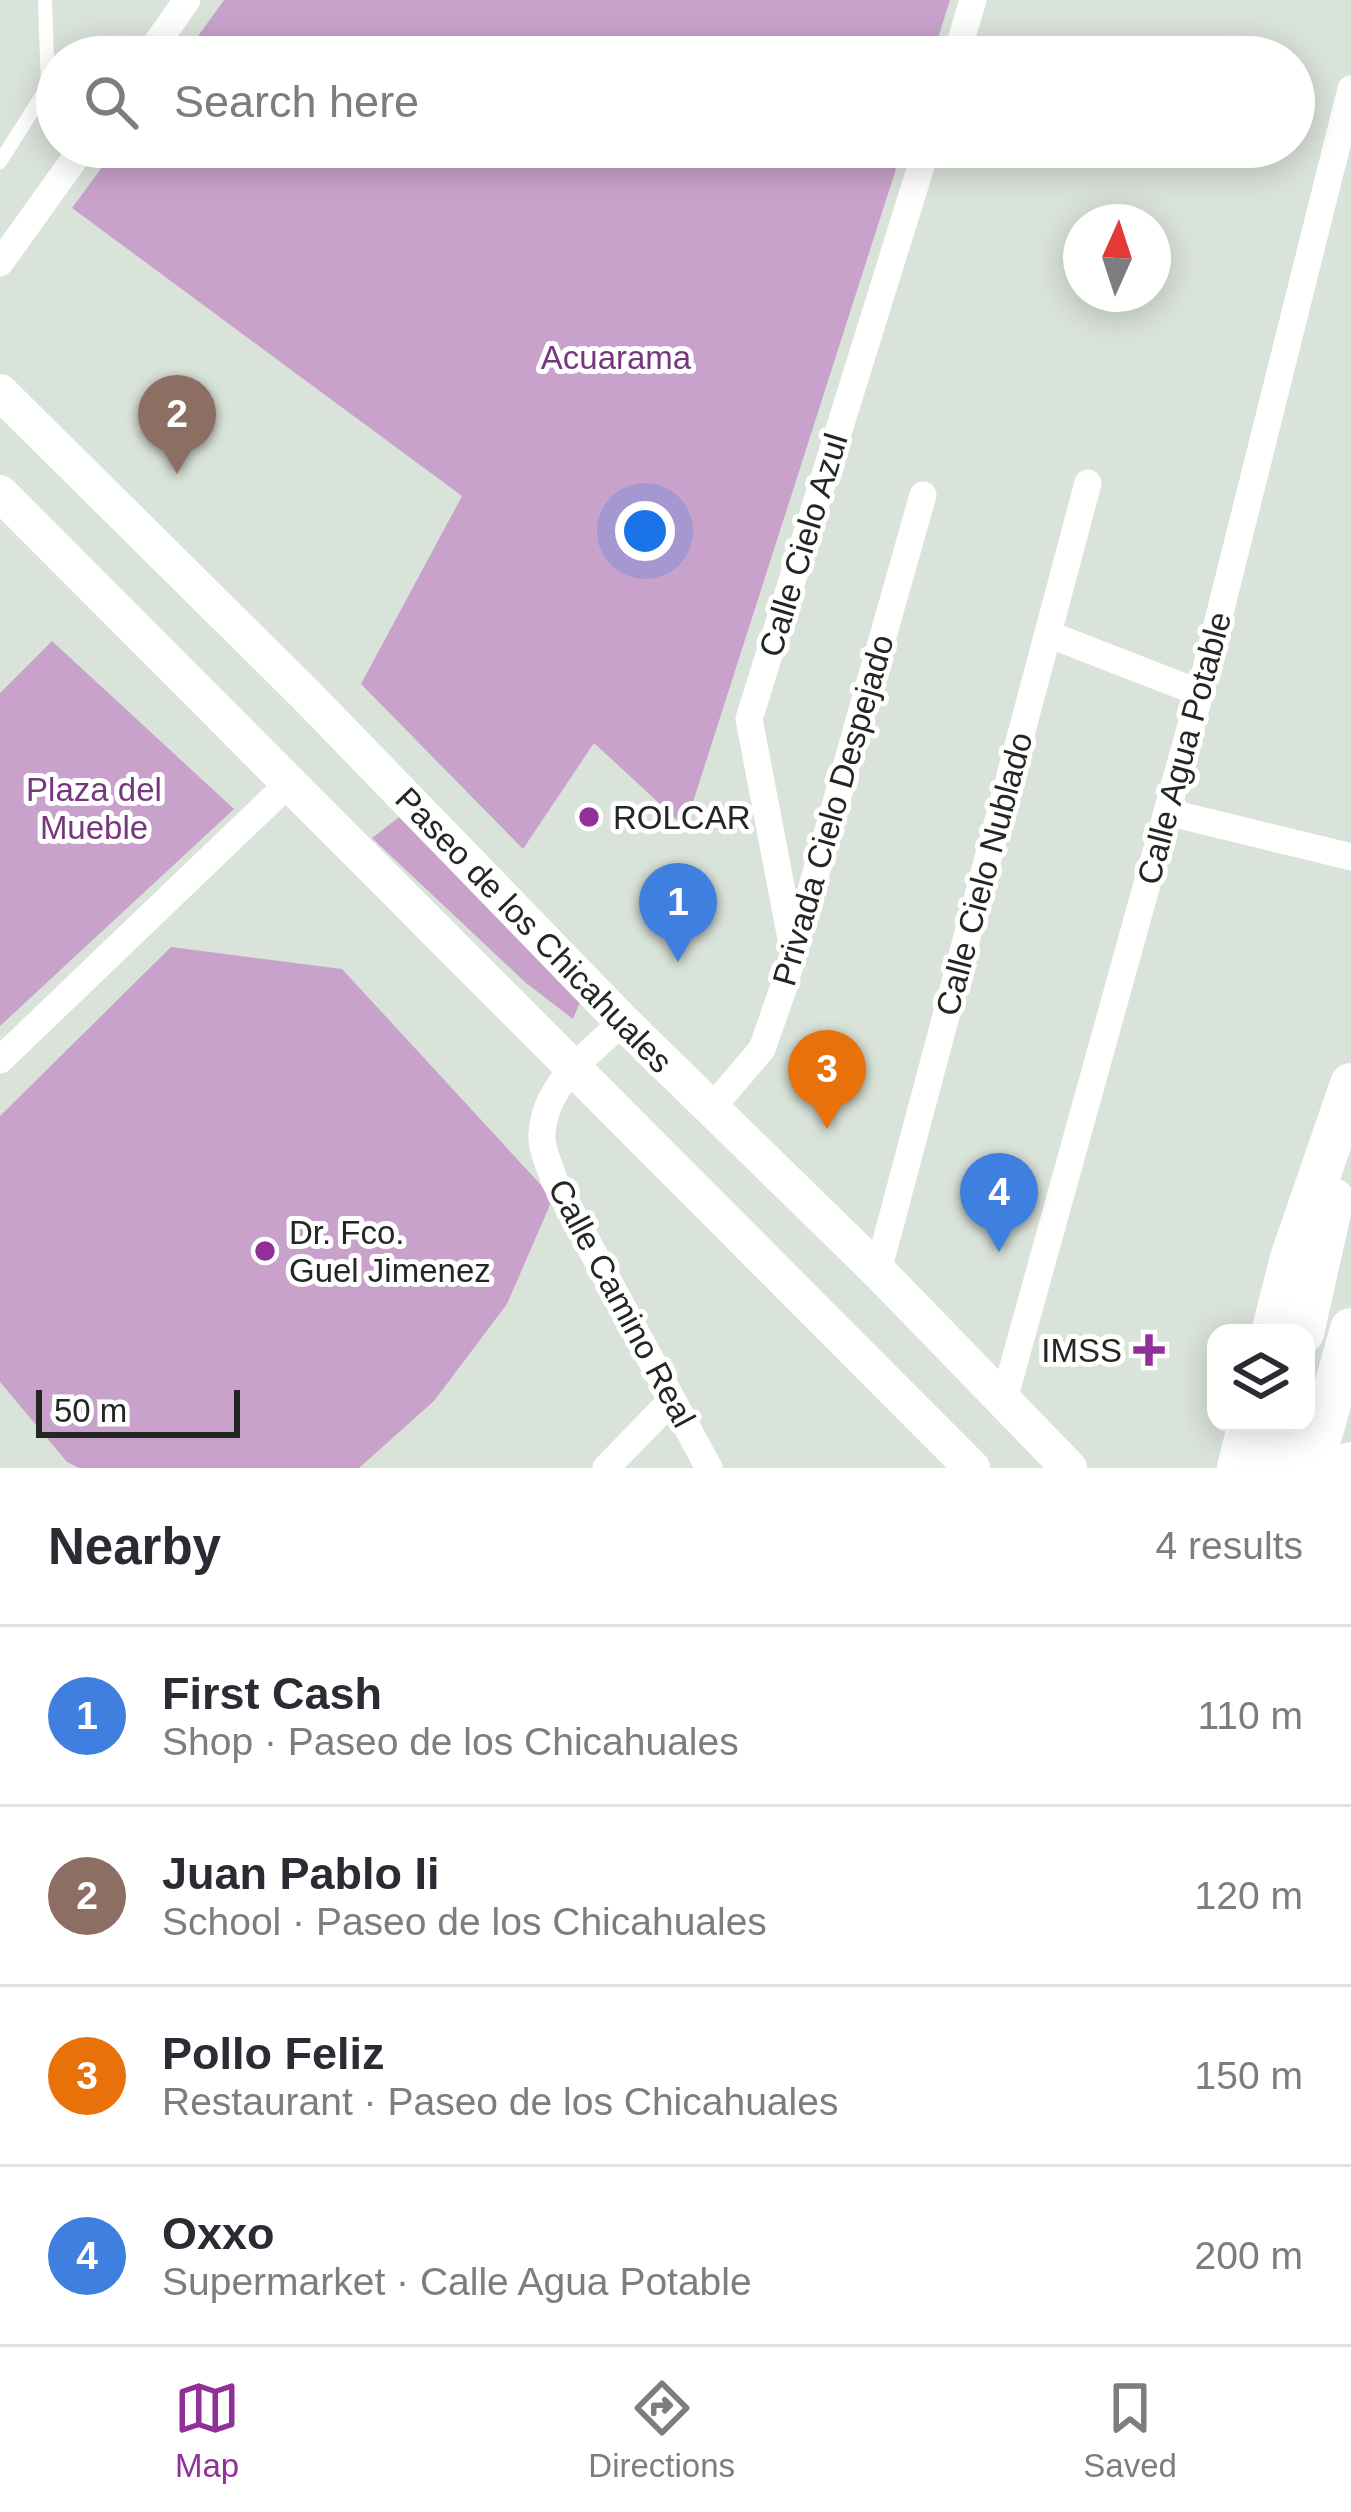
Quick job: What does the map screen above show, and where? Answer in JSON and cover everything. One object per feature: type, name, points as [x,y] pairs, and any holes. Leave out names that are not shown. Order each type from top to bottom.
[{"type":"main road","name":"Paseo de los Chicahuales","points":[[0,392],[1069,1468]]},
{"type":"main road","name":"Paseo de los Chicahuales","points":[[0,493],[972,1468]]},
{"type":"main road","points":[[1274,1324],[1291,1258],[1351,1084]]},
{"type":"main road","points":[[1305,1324],[1351,1096]]},
{"type":"main road","points":[[1312,1468],[1351,1328]]},
{"type":"main road","points":[[1238,1468],[1247,1432]]},
{"type":"main road","points":[[1269,1468],[1278,1432]]},
{"type":"street","points":[[162,36],[188,0]]},
{"type":"street","points":[[962,36],[973,0]]},
{"type":"street","name":"Calle Agua Potable","points":[[1003,1403],[1200,693],[1345,144],[1351,89]]},
{"type":"street","points":[[0,262],[67,168]]},
{"type":"street","name":"Calle Cielo Azul","points":[[793,949],[749,719],[920,168]]},
{"type":"street","name":"Calle Cielo Nublado","points":[[878,1271],[1088,483]]},
{"type":"street","name":"Privada Cielo Despejado","points":[[710,1110],[762,1049],[923,495]]},
{"type":"street","points":[[1048,634],[1200,693]]},
{"type":"street","points":[[0,1060],[289,783]]},
{"type":"street","points":[[1167,812],[1351,857]]},
{"type":"street","name":"Calle Camino Real","points":[[623,1022],[571,1068],[548,1106],[541,1138],[554,1180],[709,1468]]},
{"type":"street","points":[[606,1468],[671,1400]]},
{"type":"lane","points":[[45,0],[46,36]]},
{"type":"lane","points":[[0,163],[36,105]]},
{"type":"green space","points":[[224,0],[950,0],[939,36],[198,36]]},
{"type":"green space","name":"Acuarama","points":[[102,168],[896,168],[685,827],[594,743],[523,849],[361,684],[462,496],[72,208]]},
{"type":"green space","name":"Plaza del Mueble","points":[[52,641],[234,809],[0,1026],[0,693]]},
{"type":"green space","points":[[399,817],[580,1002],[573,1019],[526,983],[372,838]]},
{"type":"green space","name":"Dr. Fco. Guel Jimenez","points":[[171,947],[342,969],[553,1198],[507,1304],[434,1401],[359,1468],[79,1468],[67,1462],[0,1382],[0,1116]]},
{"type":"place","name":"Juan Pablo Ii","points":[[177,474]]},
{"type":"place","name":"ROLCAR","points":[[589,817]]},
{"type":"place","name":"First Cash","points":[[678,962]]},
{"type":"place","name":"Pollo Feliz","points":[[827,1129]]},
{"type":"place","name":"Dr. Fco. Guel Jimenez","points":[[265,1251]]},
{"type":"place","name":"Oxxo","points":[[999,1252]]},
{"type":"place","name":"IMSS","points":[[1149,1350]]}]
